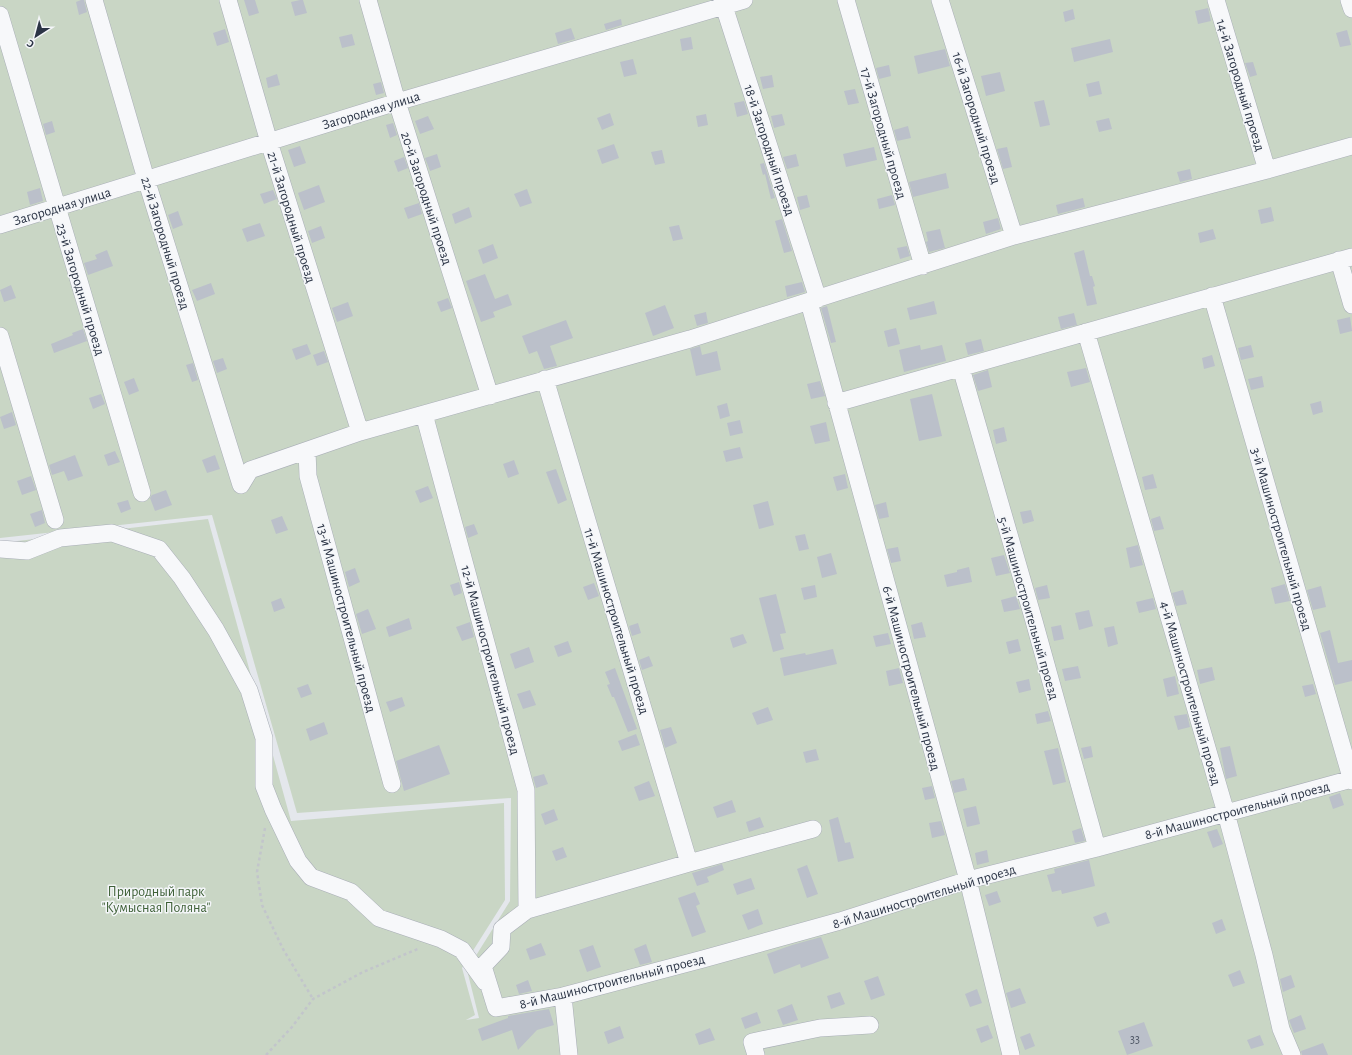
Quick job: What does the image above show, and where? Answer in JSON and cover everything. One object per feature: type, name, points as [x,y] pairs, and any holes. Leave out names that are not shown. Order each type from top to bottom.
[{"type":"street","name":"22-й Загородный проезд","points":[[94,0],[146,179],[241,485],[250,470],[307,451]]},
{"type":"street","name":"21-й Загородный проезд","points":[[228,0],[269,142],[360,432]]},
{"type":"street","name":"20-й Загородный проезд","points":[[368,0],[397,102],[490,396]]},
{"type":"street","name":"Загородная улица","points":[[0,225],[723,3],[744,0]]},
{"type":"street","name":"17-й Загородный проезд","points":[[846,0],[923,266]]},
{"type":"street","name":"16-й Загородный проезд","points":[[940,0],[1014,236]]},
{"type":"street","name":"14-й Загородный проезд","points":[[1216,0],[1267,170]]},
{"type":"street","points":[[1349,0],[1352,9]]},
{"type":"street","name":"18-й Загородный проезд","points":[[723,3],[813,301]]},
{"type":"street","name":"23-й Загородный проезд","points":[[0,15],[142,493]]},
{"type":"street","points":[[307,451],[360,432],[676,343],[813,301],[1014,236],[1267,170],[1352,146]]},
{"type":"street","points":[[836,403],[1346,259],[1352,305]]},
{"type":"street","name":"3-й Машиностроительный проезд","points":[[1212,296],[1352,780]]},
{"type":"street","name":"6-й Машиностроительный проезд","points":[[813,301],[836,403],[968,880],[1011,1055]]},
{"type":"street","name":"4-й Машиностроительный проезд","points":[[1086,332],[1226,813],[1264,955],[1281,1029],[1292,1055]]},
{"type":"street","points":[[0,336],[55,520]]},
{"type":"street","name":"5-й Машиностроительный проезд","points":[[961,368],[1032,614],[1097,848]]},
{"type":"street","name":"11-й Машиностроительный проезд","points":[[545,379],[689,863]]},
{"type":"street","name":"12-й Машиностроительный проезд","points":[[424,414],[526,790],[527,910]]},
{"type":"street","name":"13-й Машиностроительный проезд","points":[[307,451],[308,476],[392,784]]},
{"type":"street","points":[[0,549],[27,551],[60,538],[112,534],[159,549],[182,578],[216,630],[249,690],[264,738],[264,786],[272,809],[298,861],[311,877],[351,892],[379,918],[441,939],[462,950],[489,987]]},
{"type":"street","name":"8-й Машиностроительный проезд","points":[[489,987],[496,1008],[563,996],[832,923],[968,880],[1097,848],[1352,780]]},
{"type":"street","points":[[489,987],[483,966],[501,947],[502,929],[527,910],[813,829]]},
{"type":"street","points":[[563,996],[569,1055]]},
{"type":"street","points":[[756,1055],[752,1042],[820,1028],[870,1024]]},
{"type":"path","points":[[272,809],[267,819],[257,872],[262,905],[283,949],[313,999]]},
{"type":"path","points":[[266,1055],[292,1027],[313,999],[363,972],[441,939]]},
{"type":"green space","name":"Природный парк \"Кумысная Поляна\"","points":[[0,0],[1352,0],[1352,1055],[0,1055],[0,543],[208,519],[291,821],[504,803],[505,900],[462,968],[475,1015],[466,1020],[479,1018],[467,970],[510,901],[511,798],[297,813],[212,515],[0,538]]},
{"type":"building","points":[[84,0],[87,12],[79,15],[76,2]]},
{"type":"building","points":[[244,0],[255,0],[259,13],[249,16]]},
{"type":"building","points":[[303,0],[307,13],[295,16],[291,2]]},
{"type":"building","points":[[1208,8],[1211,21],[1198,24],[1195,11]]},
{"type":"building","points":[[1073,9],[1075,19],[1065,22],[1063,12]]},
{"type":"building","points":[[621,19],[622,25],[606,30],[604,24]]},
{"type":"building","points":[[571,28],[575,39],[558,44],[555,33]]},
{"type":"building","points":[[225,29],[229,42],[217,46],[213,33]]},
{"type":"building","points":[[1347,30],[1351,45],[1340,47],[1336,33]]},
{"type":"building","points":[[352,34],[355,45],[342,48],[339,37]]},
{"type":"building","points":[[691,37],[693,49],[682,51],[680,39]]},
{"type":"building","points":[[1110,39],[1113,52],[1074,62],[1071,48]]},
{"type":"building","points":[[945,49],[950,66],[918,74],[914,56]]},
{"type":"building","points":[[633,59],[637,74],[624,77],[620,62]]},
{"type":"building","points":[[1253,62],[1257,75],[1250,77],[1245,63]]},
{"type":"building","points":[[889,65],[891,76],[879,79],[876,68]]},
{"type":"building","points":[[1000,72],[1005,91],[986,96],[981,76]]},
{"type":"building","points":[[277,74],[280,85],[268,88],[266,78]]},
{"type":"building","points":[[772,75],[774,87],[763,89],[760,77]]},
{"type":"building","points":[[1099,81],[1102,94],[1089,97],[1086,84]]},
{"type":"building","points":[[381,82],[384,93],[376,95],[373,84]]},
{"type":"building","points":[[855,89],[859,103],[848,105],[844,91]]},
{"type":"building","points":[[1044,100],[1050,125],[1040,127],[1034,102]]},
{"type":"building","points":[[744,101],[748,114],[737,117],[734,103]]},
{"type":"building","points":[[610,113],[614,125],[602,130],[597,118]]},
{"type":"building","points":[[706,114],[708,125],[698,127],[696,116]]},
{"type":"building","points":[[782,114],[785,125],[774,128],[771,116]]},
{"type":"building","points":[[428,116],[434,129],[420,134],[415,121]]},
{"type":"building","points":[[1109,118],[1112,129],[1099,132],[1096,121]]},
{"type":"building","points":[[52,121],[55,132],[46,135],[43,124]]},
{"type":"building","points":[[393,123],[397,135],[390,138],[386,125]]},
{"type":"building","points":[[908,126],[911,138],[897,141],[894,130]]},
{"type":"building","points":[[614,144],[619,158],[602,164],[597,150]]},
{"type":"building","points":[[300,146],[306,163],[294,167],[288,150]]},
{"type":"building","points":[[874,147],[877,160],[846,167],[843,154]]},
{"type":"building","points":[[1007,147],[1012,167],[1003,169],[997,149]]},
{"type":"building","points":[[662,150],[665,163],[655,165],[651,152]]},
{"type":"building","points":[[437,154],[441,167],[430,171],[425,158]]},
{"type":"building","points":[[796,154],[799,166],[787,169],[783,157]]},
{"type":"building","points":[[404,157],[408,168],[398,172],[394,161]]},
{"type":"building","points":[[764,163],[775,198],[771,199],[765,174],[763,175],[760,164]]},
{"type":"building","points":[[1190,169],[1192,179],[1180,182],[1177,172]]},
{"type":"building","points":[[946,173],[949,188],[913,197],[909,182]]},
{"type":"building","points":[[319,185],[325,202],[304,210],[298,193]]},
{"type":"building","points":[[40,188],[43,201],[30,205],[27,192]]},
{"type":"building","points":[[527,189],[532,203],[520,207],[514,194]]},
{"type":"building","points":[[273,190],[277,199],[264,204],[260,194]]},
{"type":"building","points":[[807,195],[810,207],[800,210],[797,197]]},
{"type":"building","points":[[892,195],[895,205],[879,209],[877,199]]},
{"type":"building","points":[[1083,198],[1085,207],[1058,214],[1056,205]]},
{"type":"building","points":[[419,203],[422,214],[408,219],[404,208]]},
{"type":"building","points":[[469,207],[472,217],[455,224],[452,214]]},
{"type":"building","points":[[1271,207],[1274,221],[1261,224],[1258,210]]},
{"type":"building","points":[[178,211],[183,225],[173,229],[168,215]]},
{"type":"building","points":[[998,218],[1001,229],[986,234],[983,222]]},
{"type":"building","points":[[782,219],[792,251],[784,253],[775,221]]},
{"type":"building","points":[[260,223],[265,236],[247,242],[242,229]]},
{"type":"building","points":[[679,225],[683,239],[673,241],[669,227]]},
{"type":"building","points":[[321,226],[325,238],[312,243],[308,231]]},
{"type":"building","points":[[940,229],[945,248],[929,252],[926,242],[928,241],[926,232]]},
{"type":"building","points":[[1213,229],[1216,239],[1200,243],[1198,233]]},
{"type":"building","points":[[493,244],[498,258],[483,264],[478,250]]},
{"type":"building","points":[[907,246],[910,256],[900,259],[897,248]]},
{"type":"building","points":[[107,250],[113,266],[88,275],[84,263],[97,259],[95,255]]},
{"type":"building","points":[[1084,250],[1090,276],[1092,276],[1095,286],[1093,287],[1097,304],[1087,306],[1074,253]]},
{"type":"building","points":[[485,274],[495,299],[508,294],[512,305],[493,312],[495,317],[481,322],[466,281]]},
{"type":"building","points":[[802,282],[805,292],[787,297],[785,286]]},
{"type":"building","points":[[211,283],[215,294],[197,301],[192,290]]},
{"type":"building","points":[[11,285],[16,298],[4,302],[0,290]]},
{"type":"building","points":[[448,298],[452,308],[441,312],[437,302]]},
{"type":"building","points":[[934,301],[937,314],[910,320],[907,308]]},
{"type":"building","points":[[348,302],[353,316],[337,322],[332,308]]},
{"type":"building","points":[[665,305],[674,328],[653,336],[645,313]]},
{"type":"building","points":[[827,306],[836,342],[831,343],[821,308]]},
{"type":"building","points":[[706,312],[708,323],[697,326],[694,315]]},
{"type":"building","points":[[1074,313],[1077,325],[1061,329],[1058,317]]},
{"type":"building","points":[[1350,317],[1352,331],[1340,334],[1337,320]]},
{"type":"building","points":[[566,320],[573,338],[550,346],[557,366],[544,369],[537,351],[529,354],[522,336]]},
{"type":"building","points":[[896,328],[900,344],[888,347],[884,331]]},
{"type":"building","points":[[83,329],[87,341],[54,353],[51,344]]},
{"type":"building","points":[[981,339],[984,351],[968,355],[965,343]]},
{"type":"building","points":[[307,344],[311,354],[296,360],[292,349]]},
{"type":"building","points":[[920,345],[921,350],[942,345],[946,361],[904,372],[899,350]]},
{"type":"building","points":[[1251,345],[1254,357],[1241,360],[1238,348]]},
{"type":"building","points":[[700,346],[702,355],[717,351],[721,370],[696,376],[690,349]]},
{"type":"building","points":[[324,351],[328,362],[317,366],[313,355]]},
{"type":"building","points":[[1212,355],[1215,366],[1204,369],[1202,358]]},
{"type":"building","points":[[223,358],[227,369],[217,373],[213,361]]},
{"type":"building","points":[[193,363],[198,380],[192,382],[186,365]]},
{"type":"building","points":[[1086,368],[1090,382],[1071,387],[1067,372]]},
{"type":"building","points":[[988,370],[992,387],[978,391],[973,375]]},
{"type":"building","points":[[1262,376],[1264,387],[1251,390],[1248,379]]},
{"type":"building","points":[[134,378],[139,391],[129,395],[124,382]]},
{"type":"building","points":[[820,381],[825,396],[811,399],[807,384]]},
{"type":"building","points":[[101,394],[105,404],[93,409],[89,398]]},
{"type":"building","points":[[932,394],[942,436],[919,441],[910,399]]},
{"type":"building","points":[[1321,401],[1323,412],[1313,415],[1310,404]]},
{"type":"building","points":[[727,403],[730,416],[720,419],[717,406]]},
{"type":"building","points":[[12,412],[16,425],[4,429],[0,417]]},
{"type":"building","points":[[740,420],[743,433],[730,436],[727,423]]},
{"type":"building","points":[[826,422],[830,441],[815,444],[810,426]]},
{"type":"building","points":[[1004,427],[1007,441],[996,444],[993,430]]},
{"type":"building","points":[[740,447],[743,458],[726,462],[723,451]]},
{"type":"building","points":[[115,451],[120,462],[108,466],[104,455]]},
{"type":"building","points":[[75,455],[83,476],[68,481],[64,471],[52,475],[49,465]]},
{"type":"building","points":[[215,455],[220,469],[207,473],[202,460]]},
{"type":"building","points":[[514,460],[519,474],[508,478],[503,464]]},
{"type":"building","points":[[556,469],[567,500],[558,504],[546,472]]},
{"type":"building","points":[[845,474],[848,488],[837,491],[833,477]]},
{"type":"building","points":[[1153,474],[1157,488],[1145,490],[1142,477]]},
{"type":"building","points":[[31,476],[36,490],[22,495],[17,481]]},
{"type":"building","points":[[428,486],[433,498],[420,503],[415,491]]},
{"type":"building","points":[[166,490],[172,505],[155,511],[150,498],[152,495]]},
{"type":"building","points":[[128,500],[131,509],[121,513],[117,503]]},
{"type":"building","points":[[768,501],[774,525],[759,529],[753,505]]},
{"type":"building","points":[[886,502],[889,517],[879,519],[875,505]]},
{"type":"building","points":[[42,510],[45,523],[35,527],[30,514]]},
{"type":"building","points":[[1031,510],[1034,521],[1023,524],[1020,512]]},
{"type":"building","points":[[282,516],[288,530],[276,534],[271,520]]},
{"type":"building","points":[[1160,516],[1164,529],[1154,531],[1151,519]]},
{"type":"building","points":[[474,524],[478,534],[468,538],[465,527]]},
{"type":"building","points":[[805,534],[809,549],[799,551],[795,536]]},
{"type":"building","points":[[1138,545],[1143,565],[1130,568],[1126,548]]},
{"type":"building","points":[[898,547],[901,561],[891,563],[887,549]]},
{"type":"building","points":[[831,553],[837,574],[822,578],[817,557]]},
{"type":"building","points":[[1004,555],[1010,573],[996,576],[991,558]]},
{"type":"building","points":[[969,567],[972,582],[947,587],[944,575]]},
{"type":"building","points":[[355,568],[360,582],[349,587],[345,572]]},
{"type":"building","points":[[459,582],[462,593],[454,596],[450,585]]},
{"type":"building","points":[[594,583],[599,596],[588,600],[583,587]]},
{"type":"building","points":[[1285,584],[1290,601],[1275,604],[1271,588]]},
{"type":"building","points":[[815,585],[817,597],[804,600],[801,588]]},
{"type":"building","points":[[1047,585],[1050,598],[1038,600],[1035,588]]},
{"type":"building","points":[[1321,586],[1326,607],[1313,610],[1307,590]]},
{"type":"building","points":[[1183,590],[1187,604],[1176,606],[1172,593]]},
{"type":"building","points":[[776,594],[786,633],[780,634],[784,649],[773,652],[759,598]]},
{"type":"building","points":[[1016,596],[1020,609],[1004,612],[1001,600]]},
{"type":"building","points":[[281,598],[285,608],[274,612],[271,602]]},
{"type":"building","points":[[1153,598],[1156,609],[1139,613],[1136,602]]},
{"type":"building","points":[[368,609],[376,629],[362,634],[356,614]]},
{"type":"building","points":[[1089,610],[1093,626],[1079,630],[1075,613]]},
{"type":"building","points":[[409,618],[412,629],[389,637],[386,627]]},
{"type":"building","points":[[470,622],[474,637],[462,641],[456,627]]},
{"type":"building","points":[[922,622],[926,637],[914,639],[911,625]]},
{"type":"building","points":[[638,623],[641,633],[632,636],[629,626]]},
{"type":"building","points":[[1061,625],[1064,639],[1054,641],[1051,627]]},
{"type":"building","points":[[1114,626],[1118,644],[1108,647],[1104,628]]},
{"type":"building","points":[[1330,630],[1338,663],[1352,660],[1352,681],[1335,685],[1320,633]]},
{"type":"building","points":[[888,633],[891,644],[876,647],[873,636]]},
{"type":"building","points":[[743,634],[747,643],[733,648],[730,638]]},
{"type":"building","points":[[1018,639],[1021,651],[1009,654],[1006,642]]},
{"type":"building","points":[[568,641],[572,652],[558,657],[554,646]]},
{"type":"building","points":[[529,647],[534,662],[515,669],[510,654]]},
{"type":"building","points":[[833,649],[837,664],[784,676],[780,658],[805,653],[806,655]]},
{"type":"building","points":[[649,656],[653,666],[642,670],[639,660]]},
{"type":"building","points":[[1078,666],[1081,678],[1065,681],[1062,669]]},
{"type":"building","points":[[1212,667],[1215,680],[1200,684],[1197,670]]},
{"type":"building","points":[[615,668],[637,729],[628,732],[614,697],[612,697],[607,685],[610,684],[605,672]]},
{"type":"building","points":[[899,668],[903,683],[889,686],[886,671]]},
{"type":"building","points":[[1175,676],[1179,694],[1167,697],[1163,679]]},
{"type":"building","points":[[1029,679],[1031,690],[1019,693],[1016,682]]},
{"type":"building","points":[[308,684],[312,694],[301,698],[297,688]]},
{"type":"building","points":[[1313,684],[1316,694],[1305,697],[1302,686]]},
{"type":"building","points":[[530,690],[536,705],[523,709],[517,694]]},
{"type":"building","points":[[402,697],[405,706],[390,712],[386,702]]},
{"type":"building","points":[[768,707],[773,720],[757,725],[752,713]]},
{"type":"building","points":[[1048,711],[1051,721],[1037,724],[1035,714]]},
{"type":"building","points":[[1187,714],[1190,727],[1178,730],[1174,716]]},
{"type":"building","points":[[324,722],[328,734],[310,741],[306,729]]},
{"type":"building","points":[[671,727],[677,743],[665,748],[660,730]]},
{"type":"building","points":[[636,734],[640,745],[622,751],[618,741]]},
{"type":"building","points":[[439,745],[450,774],[404,791],[396,761]]},
{"type":"building","points":[[1091,746],[1093,757],[1084,759],[1081,748]]},
{"type":"building","points":[[1230,746],[1237,776],[1226,779],[1220,748]]},
{"type":"building","points":[[1058,748],[1066,782],[1053,785],[1044,751]]},
{"type":"building","points":[[816,749],[819,760],[806,763],[803,752]]},
{"type":"building","points":[[544,774],[548,784],[536,788],[533,777]]},
{"type":"building","points":[[964,778],[967,790],[954,793],[951,781]]},
{"type":"building","points":[[649,781],[655,796],[639,801],[634,787]]},
{"type":"building","points":[[932,786],[935,798],[925,800],[922,788]]},
{"type":"building","points":[[1340,793],[1344,805],[1333,809],[1329,797]]},
{"type":"building","points":[[732,800],[736,812],[717,818],[713,807]]},
{"type":"building","points":[[976,806],[980,824],[967,827],[963,809]]},
{"type":"building","points":[[554,809],[558,820],[545,825],[541,814]]},
{"type":"building","points":[[760,817],[764,827],[749,832],[746,822]]},
{"type":"building","points":[[838,817],[845,843],[850,842],[854,858],[838,862],[829,820]]},
{"type":"building","points":[[941,821],[945,835],[932,838],[929,823]]},
{"type":"building","points":[[1081,828],[1085,841],[1075,843],[1072,831]]},
{"type":"building","points":[[1217,829],[1223,844],[1213,848],[1207,832]]},
{"type":"building","points":[[563,847],[567,857],[556,861],[552,851]]},
{"type":"building","points":[[987,850],[989,862],[977,865],[975,853]]},
{"type":"building","points":[[1089,860],[1095,886],[1062,894],[1061,890],[1052,892],[1047,875],[1055,873],[1054,869]]},
{"type":"building","points":[[722,864],[724,870],[707,877],[709,882],[697,886],[692,873]]},
{"type":"building","points":[[807,865],[818,894],[807,898],[797,869]]},
{"type":"building","points":[[751,878],[755,889],[737,895],[733,884]]},
{"type":"building","points":[[997,891],[1001,902],[989,906],[985,895]]},
{"type":"building","points":[[695,892],[700,904],[696,906],[706,932],[692,937],[678,898]]},
{"type":"building","points":[[758,909],[763,924],[748,930],[742,915]]},
{"type":"building","points":[[1106,912],[1110,923],[1097,927],[1093,917]]},
{"type":"building","points":[[1222,919],[1226,930],[1216,934],[1212,923]]},
{"type":"building","points":[[821,937],[829,958],[801,968],[800,964],[774,974],[767,954]]},
{"type":"building","points":[[541,943],[546,955],[530,960],[526,949]]},
{"type":"building","points":[[646,944],[652,962],[640,965],[634,949]]},
{"type":"building","points":[[593,945],[601,967],[587,972],[579,950]]},
{"type":"building","points":[[1240,970],[1245,983],[1233,987],[1228,975]]},
{"type":"building","points":[[1291,975],[1295,987],[1283,992],[1280,979]]},
{"type":"building","points":[[878,976],[885,995],[871,1000],[864,981]]},
{"type":"building","points":[[528,980],[532,991],[519,994],[516,985]]},
{"type":"building","points":[[1020,988],[1026,1003],[1011,1008],[1006,993]]},
{"type":"building","points":[[977,989],[982,1003],[970,1007],[965,994]]},
{"type":"building","points":[[840,992],[845,1004],[831,1009],[827,996]]},
{"type":"building","points":[[792,1004],[798,1020],[783,1025],[777,1010]]},
{"type":"building","points":[[549,1009],[554,1025],[537,1030],[518,1050],[512,1030],[482,1041],[478,1029],[508,1018],[508,1016]]},
{"type":"building","points":[[757,1012],[761,1023],[745,1029],[741,1018]]},
{"type":"building","points":[[1301,1015],[1306,1029],[1294,1033],[1289,1020]]},
{"type":"building","points":[[1144,1022],[1153,1046],[1127,1055],[1118,1031]]},
{"type":"building","points":[[988,1025],[993,1038],[981,1043],[976,1029]]},
{"type":"building","points":[[620,1026],[624,1038],[608,1044],[604,1032]]},
{"type":"building","points":[[710,1028],[715,1040],[699,1045],[695,1034]]},
{"type":"building","points":[[1030,1033],[1035,1046],[1025,1050],[1020,1037]]},
{"type":"building","points":[[1260,1035],[1264,1045],[1251,1049],[1247,1040]]},
{"type":"building","points":[[1323,1043],[1328,1055],[1302,1055],[1301,1051]]}]
